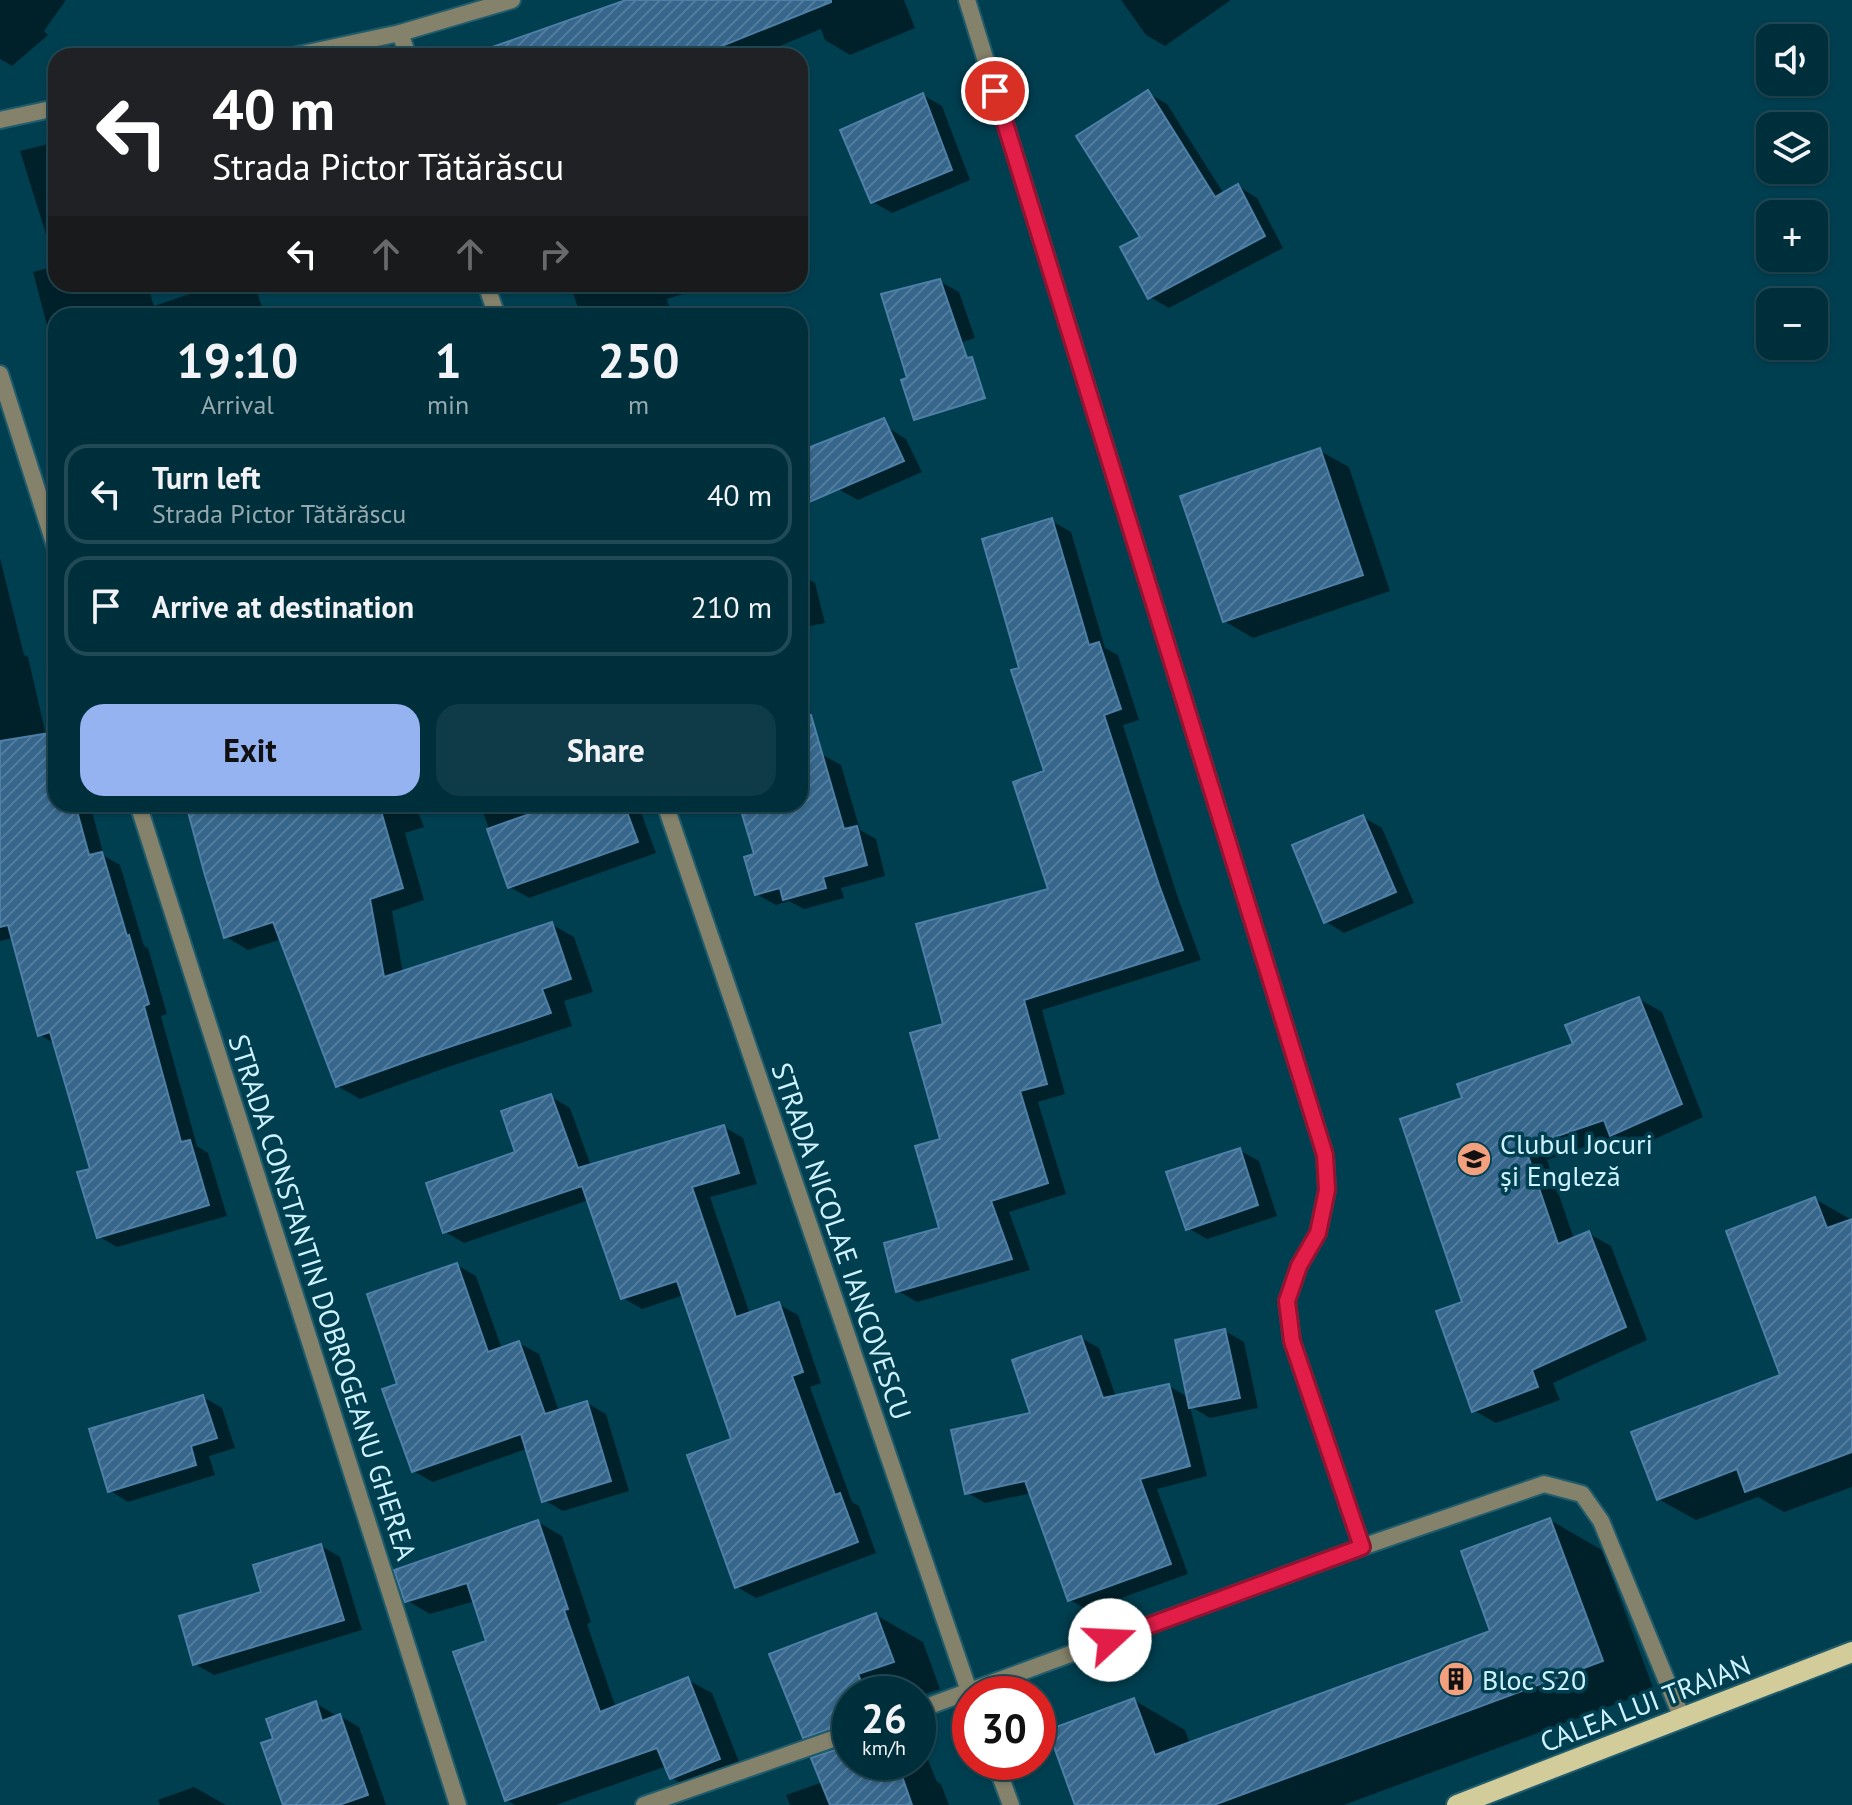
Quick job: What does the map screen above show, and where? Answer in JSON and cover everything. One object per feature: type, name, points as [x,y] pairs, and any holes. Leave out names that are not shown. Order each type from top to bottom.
[{"type":"main road","name":"CALEA LUI TRAIAN","points":[[1457,1805],[1852,1652]]},
{"type":"street","points":[[330,48],[400,33],[512,0]]},
{"type":"street","points":[[967,0],[1325,1155],[1327,1190],[1318,1233],[1299,1266],[1287,1301],[1292,1341],[1362,1547]]},
{"type":"street","points":[[400,33],[405,48]]},
{"type":"street","points":[[0,120],[48,110]]},
{"type":"street","points":[[0,374],[48,524]]},
{"type":"street","name":"STRADA CONSTANTIN DOBROGEANU GHEREA","points":[[141,812],[458,1805]]},
{"type":"street","name":"STRADA NICOLAE IANCOVESCU","points":[[668,812],[964,1676]]},
{"type":"street","points":[[1016,1676],[1362,1547],[1544,1484],[1582,1494],[1601,1521],[1682,1718]]},
{"type":"street","points":[[644,1805],[832,1739]]},
{"type":"street","points":[[1002,1780],[1011,1805]]},
{"type":"building","points":[[626,0],[831,0],[717,48],[490,48]]},
{"type":"building","points":[[1148,90],[1215,197],[1238,184],[1265,236],[1148,299],[1120,247],[1140,237],[1076,136]]},
{"type":"building","points":[[923,93],[952,170],[871,203],[840,130]]},
{"type":"building","points":[[940,279],[967,358],[972,357],[985,398],[914,420],[901,380],[907,378],[881,294]]},
{"type":"building","points":[[884,418],[904,461],[808,503],[808,448]]},
{"type":"building","points":[[1320,448],[1363,575],[1223,622],[1180,496]]},
{"type":"building","points":[[1052,518],[1089,645],[1099,642],[1121,709],[1104,715],[1183,950],[1024,1000],[1047,1084],[1020,1091],[1048,1183],[991,1201],[1012,1259],[896,1292],[884,1243],[939,1228],[915,1146],[940,1139],[910,1033],[943,1024],[916,924],[1048,889],[1013,782],[1044,771],[1011,670],[1019,668],[982,539]]},
{"type":"building","points":[[811,715],[844,829],[857,826],[867,865],[823,877],[826,888],[783,900],[780,888],[755,895],[744,857],[754,854],[741,812],[808,812],[808,716]]},
{"type":"building","points":[[48,733],[48,812],[77,812],[89,855],[102,852],[149,1004],[144,1006],[181,1142],[190,1140],[209,1205],[97,1238],[77,1172],[90,1169],[50,1032],[38,1036],[8,925],[0,927],[0,741]]},
{"type":"building","points":[[188,812],[381,812],[403,888],[370,899],[384,977],[552,922],[571,979],[542,989],[551,1013],[336,1087],[273,922],[224,938]]},
{"type":"building","points":[[535,812],[627,812],[638,842],[508,888],[487,829]]},
{"type":"building","points":[[1363,815],[1396,892],[1324,923],[1292,845]]},
{"type":"building","points":[[1639,997],[1682,1104],[1610,1136],[1604,1120],[1525,1147],[1558,1244],[1589,1231],[1626,1327],[1532,1370],[1538,1387],[1472,1412],[1436,1311],[1462,1302],[1400,1119],[1462,1098],[1457,1084],[1573,1044],[1565,1025]]},
{"type":"building","points":[[551,1094],[578,1168],[724,1125],[739,1173],[692,1187],[736,1317],[779,1302],[803,1372],[792,1376],[835,1495],[840,1493],[858,1542],[735,1588],[687,1455],[731,1439],[677,1281],[621,1299],[582,1186],[443,1233],[426,1183],[515,1152],[501,1111]]},
{"type":"building","points":[[1240,1148],[1258,1205],[1186,1230],[1166,1172]]},
{"type":"building","points":[[1815,1197],[1827,1228],[1852,1219],[1852,1452],[1745,1492],[1737,1469],[1657,1500],[1631,1432],[1780,1375],[1726,1231]]},
{"type":"building","points":[[457,1263],[488,1352],[519,1341],[545,1414],[587,1401],[611,1481],[542,1502],[521,1434],[412,1472],[382,1389],[397,1384],[367,1294]]},
{"type":"building","points":[[1225,1329],[1240,1398],[1189,1408],[1175,1340]]},
{"type":"building","points":[[1081,1336],[1103,1398],[1169,1384],[1190,1466],[1140,1479],[1171,1564],[1068,1601],[1025,1481],[965,1494],[951,1430],[1030,1413],[1012,1360]]},
{"type":"building","points":[[203,1395],[217,1438],[191,1446],[196,1465],[108,1492],[89,1429]]},
{"type":"building","name":"Bloc S20","points":[[1550,1518],[1603,1661],[1214,1805],[1075,1805],[1056,1752],[1056,1727],[1134,1698],[1155,1755],[1490,1631],[1461,1551]]},
{"type":"building","points":[[538,1520],[568,1609],[564,1610],[600,1712],[688,1677],[720,1759],[670,1779],[657,1748],[505,1801],[453,1652],[486,1641],[467,1583],[405,1602],[394,1570]]},
{"type":"building","points":[[321,1544],[344,1620],[193,1665],[179,1616],[261,1592],[253,1565]]},
{"type":"building","points":[[876,1613],[894,1662],[859,1676],[832,1676],[832,1728],[803,1738],[769,1654]]},
{"type":"building","points":[[316,1701],[322,1721],[340,1714],[368,1795],[339,1805],[283,1805],[261,1743],[273,1739],[266,1719]]},
{"type":"building","points":[[832,1751],[832,1780],[903,1780],[912,1805],[830,1805],[811,1758]]},
{"type":"place","name":"Clubul Jocuri și Engleză","points":[[1474,1159]]},
{"type":"place","name":"Bloc S20","points":[[1456,1679]]},
{"type":"route","points":[[995,91],[1325,1155],[1327,1190],[1318,1233],[1299,1266],[1287,1301],[1292,1341],[1362,1547],[1110,1640]]}]
